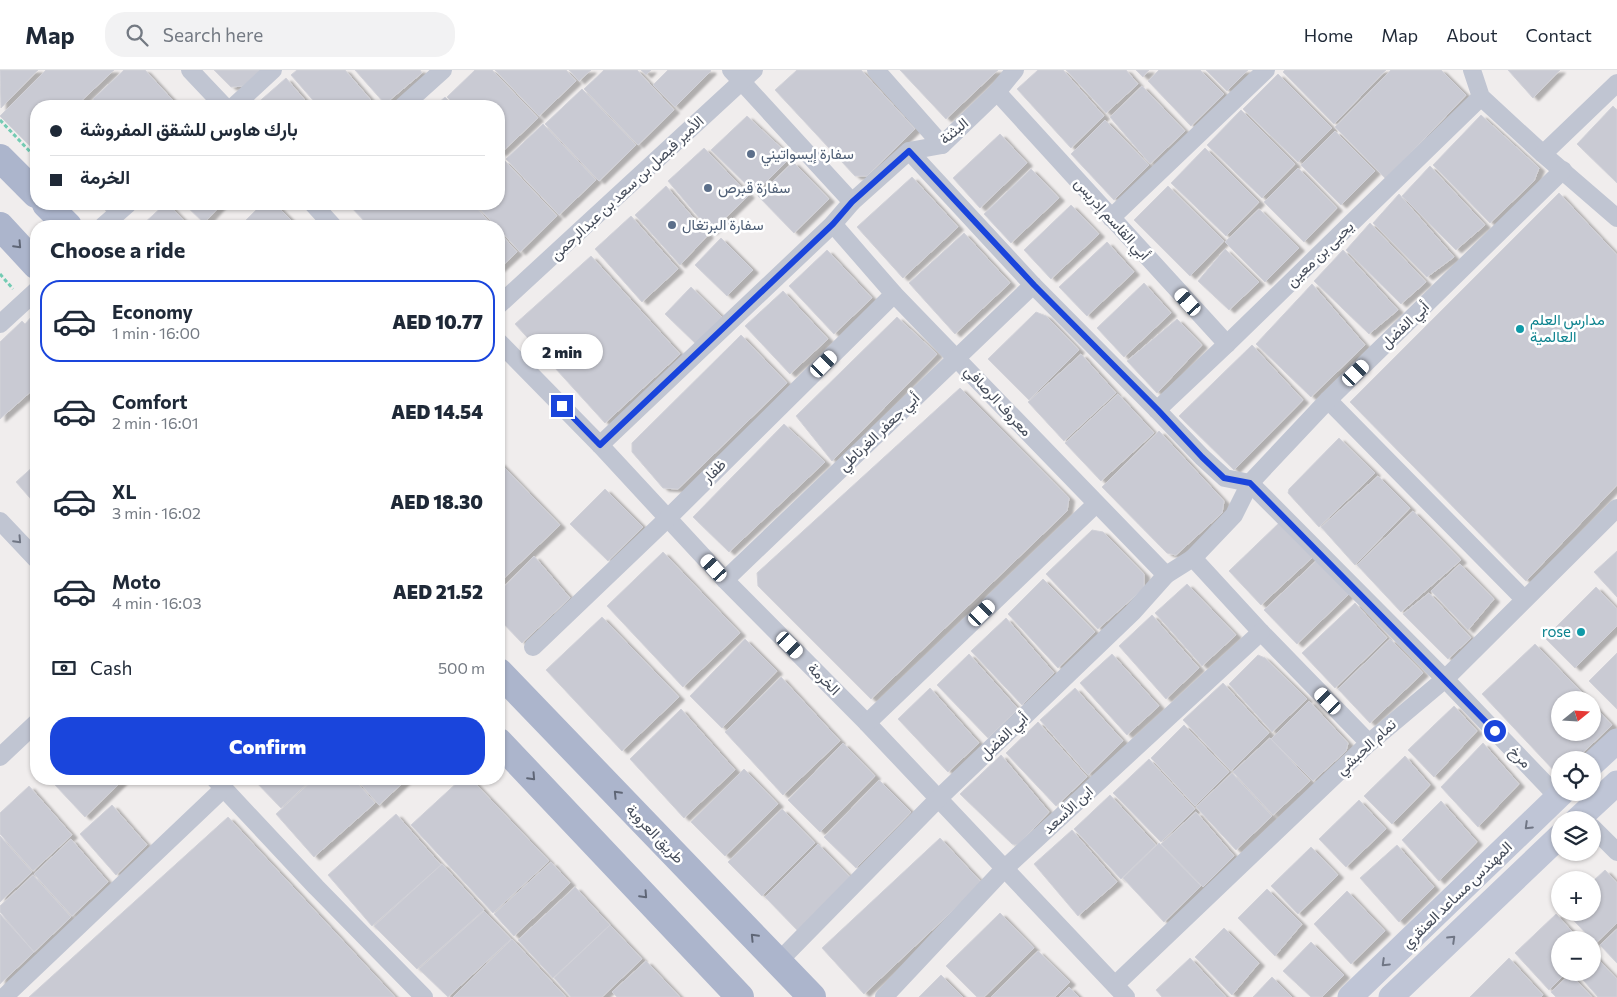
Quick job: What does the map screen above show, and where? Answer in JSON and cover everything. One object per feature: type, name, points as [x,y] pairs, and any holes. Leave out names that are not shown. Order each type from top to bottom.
[{"type":"main road","points":[[0,158],[30,188]]},
{"type":"main road","points":[[52,210],[62,220]]},
{"type":"main road","points":[[0,226],[30,258]]},
{"type":"main road","name":"طريق العروبة","points":[[505,678],[812,997]]},
{"type":"main road","points":[[505,748],[738,996]]},
{"type":"street","points":[[190,70],[218,100]]},
{"type":"street","points":[[241,100],[274,70]]},
{"type":"street","points":[[410,100],[443,70]]},
{"type":"street","points":[[876,70],[942,145]]},
{"type":"street","name":"البثنة","points":[[909,151],[942,145],[997,92],[1015,70]]},
{"type":"street","points":[[1111,218],[1266,70]]},
{"type":"street","points":[[1472,70],[1481,97],[1617,218]]},
{"type":"street","points":[[743,74],[852,202]]},
{"type":"street","name":"الأمير فيصل بن سعد بن عبدالرحمن","points":[[505,299],[743,74]]},
{"type":"street","points":[[1543,154],[1617,83]]},
{"type":"street","name":"أبي القاسم إدريس","points":[[997,92],[1227,344]]},
{"type":"street","name":"يحيى بن معين","points":[[1158,410],[1481,97]]},
{"type":"street","points":[[600,445],[833,224],[852,202],[909,151],[1034,285],[1202,457],[1224,478],[1250,483]]},
{"type":"street","name":"أبي الفضل","points":[[778,962],[939,798],[1133,612],[1166,575],[1193,558],[1234,516],[1250,483],[1328,400],[1563,170]]},
{"type":"street","points":[[110,220],[121,210]]},
{"type":"street","points":[[318,210],[328,220]]},
{"type":"street","name":"معروف الرصافي","points":[[833,224],[894,294],[1166,575]]},
{"type":"street","name":"أبي جعفر الغرناطي","points":[[725,580],[1034,285]]},
{"type":"street","name":"ظفار","points":[[533,648],[668,518],[894,294]]},
{"type":"street","points":[[0,324],[30,296]]},
{"type":"street","name":"الخرمة","points":[[505,348],[600,445],[725,580],[868,723],[1120,991]]},
{"type":"street","points":[[1328,400],[1524,599]]},
{"type":"street","name":"مرخ","points":[[1250,483],[1551,786]]},
{"type":"street","points":[[868,723],[1096,504]]},
{"type":"street","name":"تمام الحبشي","points":[[1120,991],[1368,743],[1445,679],[1617,508]]},
{"type":"street","points":[[0,520],[30,552]]},
{"type":"street","points":[[1193,558],[1368,743]]},
{"type":"street","name":"ابن الأسعد","points":[[884,997],[1004,869],[1261,632]]},
{"type":"street","points":[[0,756],[30,728]]},
{"type":"street","points":[[1601,756],[1617,741]]},
{"type":"street","points":[[1593,811],[1617,783]]},
{"type":"street","points":[[4,997],[218,785]]},
{"type":"street","points":[[220,785],[316,888],[424,997]]},
{"type":"street","name":"المهندس مساعد العنقري","points":[[1350,997],[1554,801]]},
{"type":"street","points":[[1601,837],[1617,852]]},
{"type":"street","name":"المهندس مساعد العنقري","points":[[1391,997],[1551,845]]},
{"type":"path","points":[[0,120],[30,152]]},
{"type":"building","points":[[0,70],[38,70],[1,108]]},
{"type":"building","points":[[46,70],[114,70],[82,100],[30,100],[30,146],[0,116]]},
{"type":"building","points":[[124,70],[145,70],[172,100],[94,100]]},
{"type":"building","points":[[214,70],[262,70],[243,86],[231,87]]},
{"type":"building","points":[[297,70],[345,70],[371,100],[313,100],[291,75]]},
{"type":"building","points":[[355,70],[420,70],[422,73],[390,100],[381,100]]},
{"type":"building","points":[[475,70],[492,70],[538,118],[505,149],[505,100],[450,100],[447,97]]},
{"type":"building","points":[[495,70],[566,70],[576,81],[539,116]]},
{"type":"building","points":[[569,70],[591,70],[579,81]]},
{"type":"building","points":[[604,70],[637,70],[674,110],[638,145],[584,89]]},
{"type":"building","points":[[641,70],[651,70],[646,75]]},
{"type":"building","points":[[668,70],[711,71],[675,107],[653,85]]},
{"type":"building","points":[[797,70],[861,70],[915,129],[867,176],[855,176],[775,90]]},
{"type":"building","points":[[900,70],[998,70],[946,119]]},
{"type":"building","points":[[1038,70],[1063,70],[1104,116],[1071,148],[1017,89]]},
{"type":"building","points":[[1066,70],[1126,70],[1138,84],[1106,113]]},
{"type":"building","points":[[1136,70],[1149,70],[1143,77]]},
{"type":"building","points":[[1159,70],[1200,70],[1224,94],[1191,126],[1148,81]]},
{"type":"building","points":[[1206,70],[1248,70],[1227,91]]},
{"type":"building","points":[[1285,70],[1386,70],[1334,124],[1283,72]]},
{"type":"building","points":[[1391,70],[1441,70],[1466,95],[1386,179],[1335,127]]},
{"type":"building","points":[[1508,70],[1560,70],[1533,98]]},
{"type":"building","points":[[1278,74],[1332,128],[1298,162],[1243,109]]},
{"type":"building","points":[[286,78],[305,100],[261,100]]},
{"type":"building","points":[[1142,86],[1185,131],[1150,164],[1110,117]]},
{"type":"building","points":[[582,89],[636,145],[599,181],[545,124]]},
{"type":"building","points":[[1613,106],[1617,110],[1617,183],[1577,144]]},
{"type":"building","points":[[1241,110],[1295,164],[1262,198],[1207,145]]},
{"type":"building","points":[[1481,115],[1539,168],[1534,181],[1490,223],[1433,165]]},
{"type":"building","name":"سفارة إيسواتيني","points":[[747,116],[791,157],[755,193],[711,150]]},
{"type":"building","points":[[1105,120],[1149,165],[1114,200],[1071,154]]},
{"type":"building","points":[[543,124],[596,180],[559,215],[506,159]]},
{"type":"building","points":[[1335,131],[1375,171],[1341,205],[1301,165]]},
{"type":"building","points":[[1000,134],[1027,163],[980,208],[953,178]]},
{"type":"building","name":"سفارة قبرص","points":[[704,148],[749,195],[711,232],[668,181]]},
{"type":"building","points":[[1205,148],[1259,202],[1226,236],[1171,183]]},
{"type":"building","points":[[505,161],[557,216],[520,252],[505,236],[505,220],[490,220],[481,210],[505,210]]},
{"type":"building","points":[[793,162],[829,199],[794,233],[758,196]]},
{"type":"building","points":[[1430,166],[1485,225],[1456,250],[1402,196]]},
{"type":"building","points":[[1298,168],[1337,208],[1304,242],[1264,202]]},
{"type":"building","points":[[1031,169],[1059,198],[1011,243],[984,214]]},
{"type":"building","points":[[912,177],[958,227],[903,278],[857,227]]},
{"type":"building","name":"سفارة البرتغال","points":[[666,186],[708,235],[680,265],[635,215]]},
{"type":"building","points":[[1168,186],[1224,241],[1190,276],[1134,220]]},
{"type":"building","name":"مدارس العلم العالمية","points":[[1559,193],[1617,255],[1617,485],[1526,581],[1350,402]]},
{"type":"building","points":[[1399,194],[1454,257],[1427,277],[1373,223]]},
{"type":"building","points":[[1071,205],[1099,234],[1051,279],[1024,250]]},
{"type":"building","points":[[1259,209],[1299,248],[1265,282],[1225,242]]},
{"type":"building","points":[[158,210],[174,210],[183,220],[148,220]]},
{"type":"building","points":[[190,210],[216,210],[207,220],[201,220]]},
{"type":"building","points":[[256,210],[281,210],[291,220],[246,220]]},
{"type":"building","points":[[354,210],[478,210],[488,220],[363,220]]},
{"type":"building","points":[[631,216],[678,269],[642,302],[595,249]]},
{"type":"building","points":[[1370,223],[1426,282],[1401,304],[1346,250]]},
{"type":"building","points":[[964,233],[1010,283],[955,334],[909,283]]},
{"type":"building","points":[[721,238],[753,270],[727,296],[695,265]]},
{"type":"building","points":[[505,239],[517,252],[505,263]]},
{"type":"building","points":[[1107,242],[1134,272],[1087,316],[1059,287]]},
{"type":"building","points":[[1225,249],[1259,282],[1229,310],[1198,281]]},
{"type":"building","points":[[827,250],[872,298],[834,334],[789,286]]},
{"type":"building","points":[[1343,250],[1398,310],[1369,334],[1314,281]]},
{"type":"building","points":[[591,256],[680,354],[605,423],[515,324]]},
{"type":"building","points":[[1144,283],[1171,313],[1124,357],[1097,328]]},
{"type":"building","points":[[1312,284],[1365,345],[1311,397],[1256,344]]},
{"type":"building","points":[[691,287],[723,318],[697,345],[665,314]]},
{"type":"building","points":[[783,291],[828,339],[790,374],[745,326]]},
{"type":"building","points":[[1036,312],[1046,316],[1079,350],[1029,400],[988,359]]},
{"type":"building","points":[[897,317],[937,354],[832,461],[796,416]]},
{"type":"building","points":[[30,318],[30,392],[0,419],[0,342],[22,321],[25,324]]},
{"type":"building","points":[[1177,319],[1202,345],[1157,393],[1127,361]]},
{"type":"building","points":[[741,335],[787,383],[678,489],[663,488],[632,452],[632,443]]},
{"type":"building","points":[[1252,345],[1303,400],[1234,470],[1179,416]]},
{"type":"building","points":[[1081,354],[1116,393],[1064,441],[1028,402]]},
{"type":"building","points":[[960,388],[1069,498],[1067,511],[871,699],[758,586],[757,573]]},
{"type":"building","points":[[1118,394],[1154,433],[1101,481],[1065,443]]},
{"type":"building","points":[[784,424],[825,462],[729,552],[693,517]]},
{"type":"building","points":[[1159,431],[1224,501],[1222,513],[1176,555],[1167,553],[1102,487]]},
{"type":"building","points":[[1339,438],[1375,473],[1319,527],[1288,493],[1289,489]]},
{"type":"building","points":[[505,468],[560,525],[505,577]]},
{"type":"building","points":[[30,469],[30,498],[16,482]]},
{"type":"building","points":[[1378,476],[1410,508],[1355,565],[1321,527]]},
{"type":"building","points":[[605,489],[643,527],[608,561],[570,524]]},
{"type":"building","points":[[1413,511],[1461,560],[1401,612],[1357,565]]},
{"type":"building","points":[[1281,521],[1314,556],[1261,605],[1229,571]]},
{"type":"building","points":[[1092,530],[1103,532],[1144,574],[1144,588],[1098,629],[1046,574]]},
{"type":"building","points":[[1617,551],[1617,597],[1594,572]]},
{"type":"building","points":[[663,552],[740,633],[683,687],[607,606]]},
{"type":"building","points":[[534,556],[570,598],[522,643],[505,625],[505,586]]},
{"type":"building","points":[[1317,560],[1349,594],[1297,644],[1264,610]]},
{"type":"building","points":[[1460,564],[1494,599],[1468,630],[1431,591]]},
{"type":"building","points":[[1043,579],[1095,632],[1058,668],[1008,614]]},
{"type":"building","points":[[1187,584],[1236,635],[1202,666],[1155,613]]},
{"type":"building","name":"rose","points":[[1596,587],[1617,609],[1617,626],[1575,668],[1545,638]]},
{"type":"building","points":[[1429,593],[1471,638],[1448,659],[1403,614]]},
{"type":"building","points":[[1355,603],[1387,638],[1335,688],[1302,653]]},
{"type":"building","points":[[1152,615],[1199,668],[1166,699],[1119,646]]},
{"type":"building","points":[[602,617],[679,697],[622,751],[546,670]]},
{"type":"building","points":[[1006,618],[1054,673],[1022,705],[971,651]]},
{"type":"building","points":[[745,639],[777,671],[722,728],[690,696]]},
{"type":"building","points":[[1390,639],[1423,673],[1370,723],[1338,689]]},
{"type":"building","points":[[1535,644],[1580,691],[1551,691],[1551,741],[1595,741],[1585,751],[1551,751],[1551,768],[1482,694]]},
{"type":"building","points":[[1617,653],[1617,709],[1601,691],[1589,681]]},
{"type":"building","points":[[969,654],[1018,709],[988,738],[937,685]]},
{"type":"building","points":[[1112,654],[1159,706],[1127,735],[1080,683]]},
{"type":"building","points":[[1258,655],[1265,658],[1307,699],[1272,732],[1229,684]]},
{"type":"building","points":[[781,677],[840,741],[783,795],[725,732]]},
{"type":"building","points":[[1223,683],[1269,733],[1231,771],[1183,720]]},
{"type":"building","points":[[930,688],[979,743],[948,772],[898,719]]},
{"type":"building","points":[[1075,688],[1123,741],[1088,775],[1040,720]]},
{"type":"building","points":[[1309,701],[1348,743],[1346,751],[1313,781],[1271,739]]},
{"type":"building","points":[[1454,706],[1477,731],[1434,777],[1408,750]]},
{"type":"building","points":[[681,709],[735,770],[684,818],[630,759]]},
{"type":"building","points":[[1601,713],[1612,725],[1601,735]]},
{"type":"building","points":[[1038,722],[1087,777],[1056,806],[1006,753]]},
{"type":"building","points":[[1184,725],[1229,772],[1195,806],[1151,758]]},
{"type":"building","points":[[1270,738],[1310,781],[1273,815],[1233,772]]},
{"type":"building","points":[[843,743],[875,776],[820,832],[788,800]]},
{"type":"building","points":[[1483,743],[1519,784],[1478,827],[1441,787]]},
{"type":"building","points":[[1001,755],[1049,812],[1018,845],[1012,844],[960,794]]},
{"type":"building","points":[[1405,756],[1430,785],[1392,824],[1364,796]]},
{"type":"building","points":[[1149,759],[1195,809],[1161,842],[1113,793]]},
{"type":"building","points":[[744,769],[778,804],[725,856],[691,822]]},
{"type":"building","points":[[1232,773],[1272,816],[1236,850],[1196,807]]},
{"type":"building","points":[[879,780],[911,812],[856,868],[824,837]]},
{"type":"building","points":[[55,785],[118,785],[85,817]]},
{"type":"building","points":[[259,785],[306,785],[281,808]]},
{"type":"building","points":[[307,785],[359,785],[375,803],[314,857],[276,814]]},
{"type":"building","points":[[361,785],[401,785],[379,805]]},
{"type":"building","points":[[454,785],[477,785],[549,861],[493,913],[411,825]]},
{"type":"building","points":[[29,786],[72,835],[33,871],[0,834],[0,813]]},
{"type":"building","points":[[1110,795],[1156,845],[1121,879],[1074,829]]},
{"type":"building","points":[[1359,800],[1386,829],[1346,867],[1319,839]]},
{"type":"building","points":[[1441,801],[1477,842],[1439,881],[1402,840]]},
{"type":"building","points":[[112,805],[147,845],[116,875],[80,834]]},
{"type":"building","points":[[782,809],[815,843],[762,896],[728,862]]},
{"type":"building","points":[[1196,812],[1234,856],[1203,887],[1161,844]]},
{"type":"building","points":[[396,814],[441,865],[372,926],[328,875]]},
{"type":"building","points":[[228,817],[395,997],[29,997]]},
{"type":"building","points":[[1072,830],[1117,882],[1078,916],[1034,864]]},
{"type":"building","points":[[0,836],[32,872],[0,902]]},
{"type":"building","points":[[940,838],[982,883],[864,994],[822,948]]},
{"type":"building","points":[[71,839],[108,882],[72,916],[34,874]]},
{"type":"building","points":[[1159,843],[1201,886],[1164,922],[1123,878]]},
{"type":"building","points":[[818,844],[852,879],[799,932],[765,897]]},
{"type":"building","points":[[1397,845],[1434,887],[1399,922],[1360,878]]},
{"type":"building","points":[[1311,847],[1338,875],[1298,914],[1271,886]]},
{"type":"building","points":[[551,862],[570,883],[514,936],[494,914]]},
{"type":"building","points":[[442,864],[484,910],[417,969],[374,926]]},
{"type":"building","points":[[1605,870],[1617,883],[1617,923],[1601,938],[1601,931],[1584,931],[1574,921],[1601,921],[1601,874]]},
{"type":"building","points":[[33,875],[71,917],[34,952],[0,912],[0,906]]},
{"type":"building","points":[[575,887],[610,925],[553,978],[518,940]]},
{"type":"building","points":[[1267,889],[1302,924],[1275,956],[1238,918]]},
{"type":"building","points":[[1347,891],[1385,931],[1351,964],[1314,924]]},
{"type":"building","points":[[484,911],[511,939],[448,997],[419,969]]},
{"type":"building","points":[[1000,913],[1034,948],[984,997],[977,997],[946,966]]},
{"type":"building","points":[[0,914],[34,952],[0,984]]},
{"type":"building","points":[[1551,919],[1551,921],[1562,921],[1572,931],[1551,931],[1551,981],[1558,981],[1549,990],[1515,953]]},
{"type":"building","points":[[610,925],[642,959],[602,997],[571,997],[554,978]]},
{"type":"building","points":[[1224,928],[1259,963],[1232,995],[1195,957]]},
{"type":"building","points":[[1617,929],[1617,963],[1601,946]]},
{"type":"building","points":[[512,939],[566,997],[453,997]]},
{"type":"building","points":[[1311,942],[1344,975],[1322,997],[1311,997],[1283,971]]},
{"type":"building","points":[[1038,951],[1070,982],[1055,997],[991,997]]},
{"type":"building","points":[[1190,958],[1226,997],[1162,997],[1156,990]]},
{"type":"building","points":[[1509,958],[1543,995],[1541,997],[1470,997]]},
{"type":"building","points":[[646,961],[680,997],[617,997],[612,992]]},
{"type":"building","points":[[1601,962],[1617,979],[1617,997],[1598,997],[1584,981],[1601,981]]},
{"type":"building","points":[[941,975],[963,997],[919,997]]},
{"type":"building","points":[[1272,977],[1292,997],[1253,997]]},
{"type":"building","points":[[1563,981],[1577,981],[1592,997],[1556,997],[1551,992]]},
{"type":"building","points":[[1069,987],[1079,997],[1059,997]]},
{"type":"place","name":"سفارة إيسواتيني","points":[[751,154]]},
{"type":"place","name":"سفارة قبرص","points":[[708,188]]},
{"type":"place","name":"سفارة البرتغال","points":[[672,225]]},
{"type":"place","name":"مدارس العلم العالمية","points":[[1520,329]]},
{"type":"place","name":"rose","points":[[1581,632]]},
{"type":"route","points":[[562,406],[600,445],[833,224],[852,202],[909,151],[1034,285],[1202,457],[1224,478],[1250,483],[1495,731]]}]
